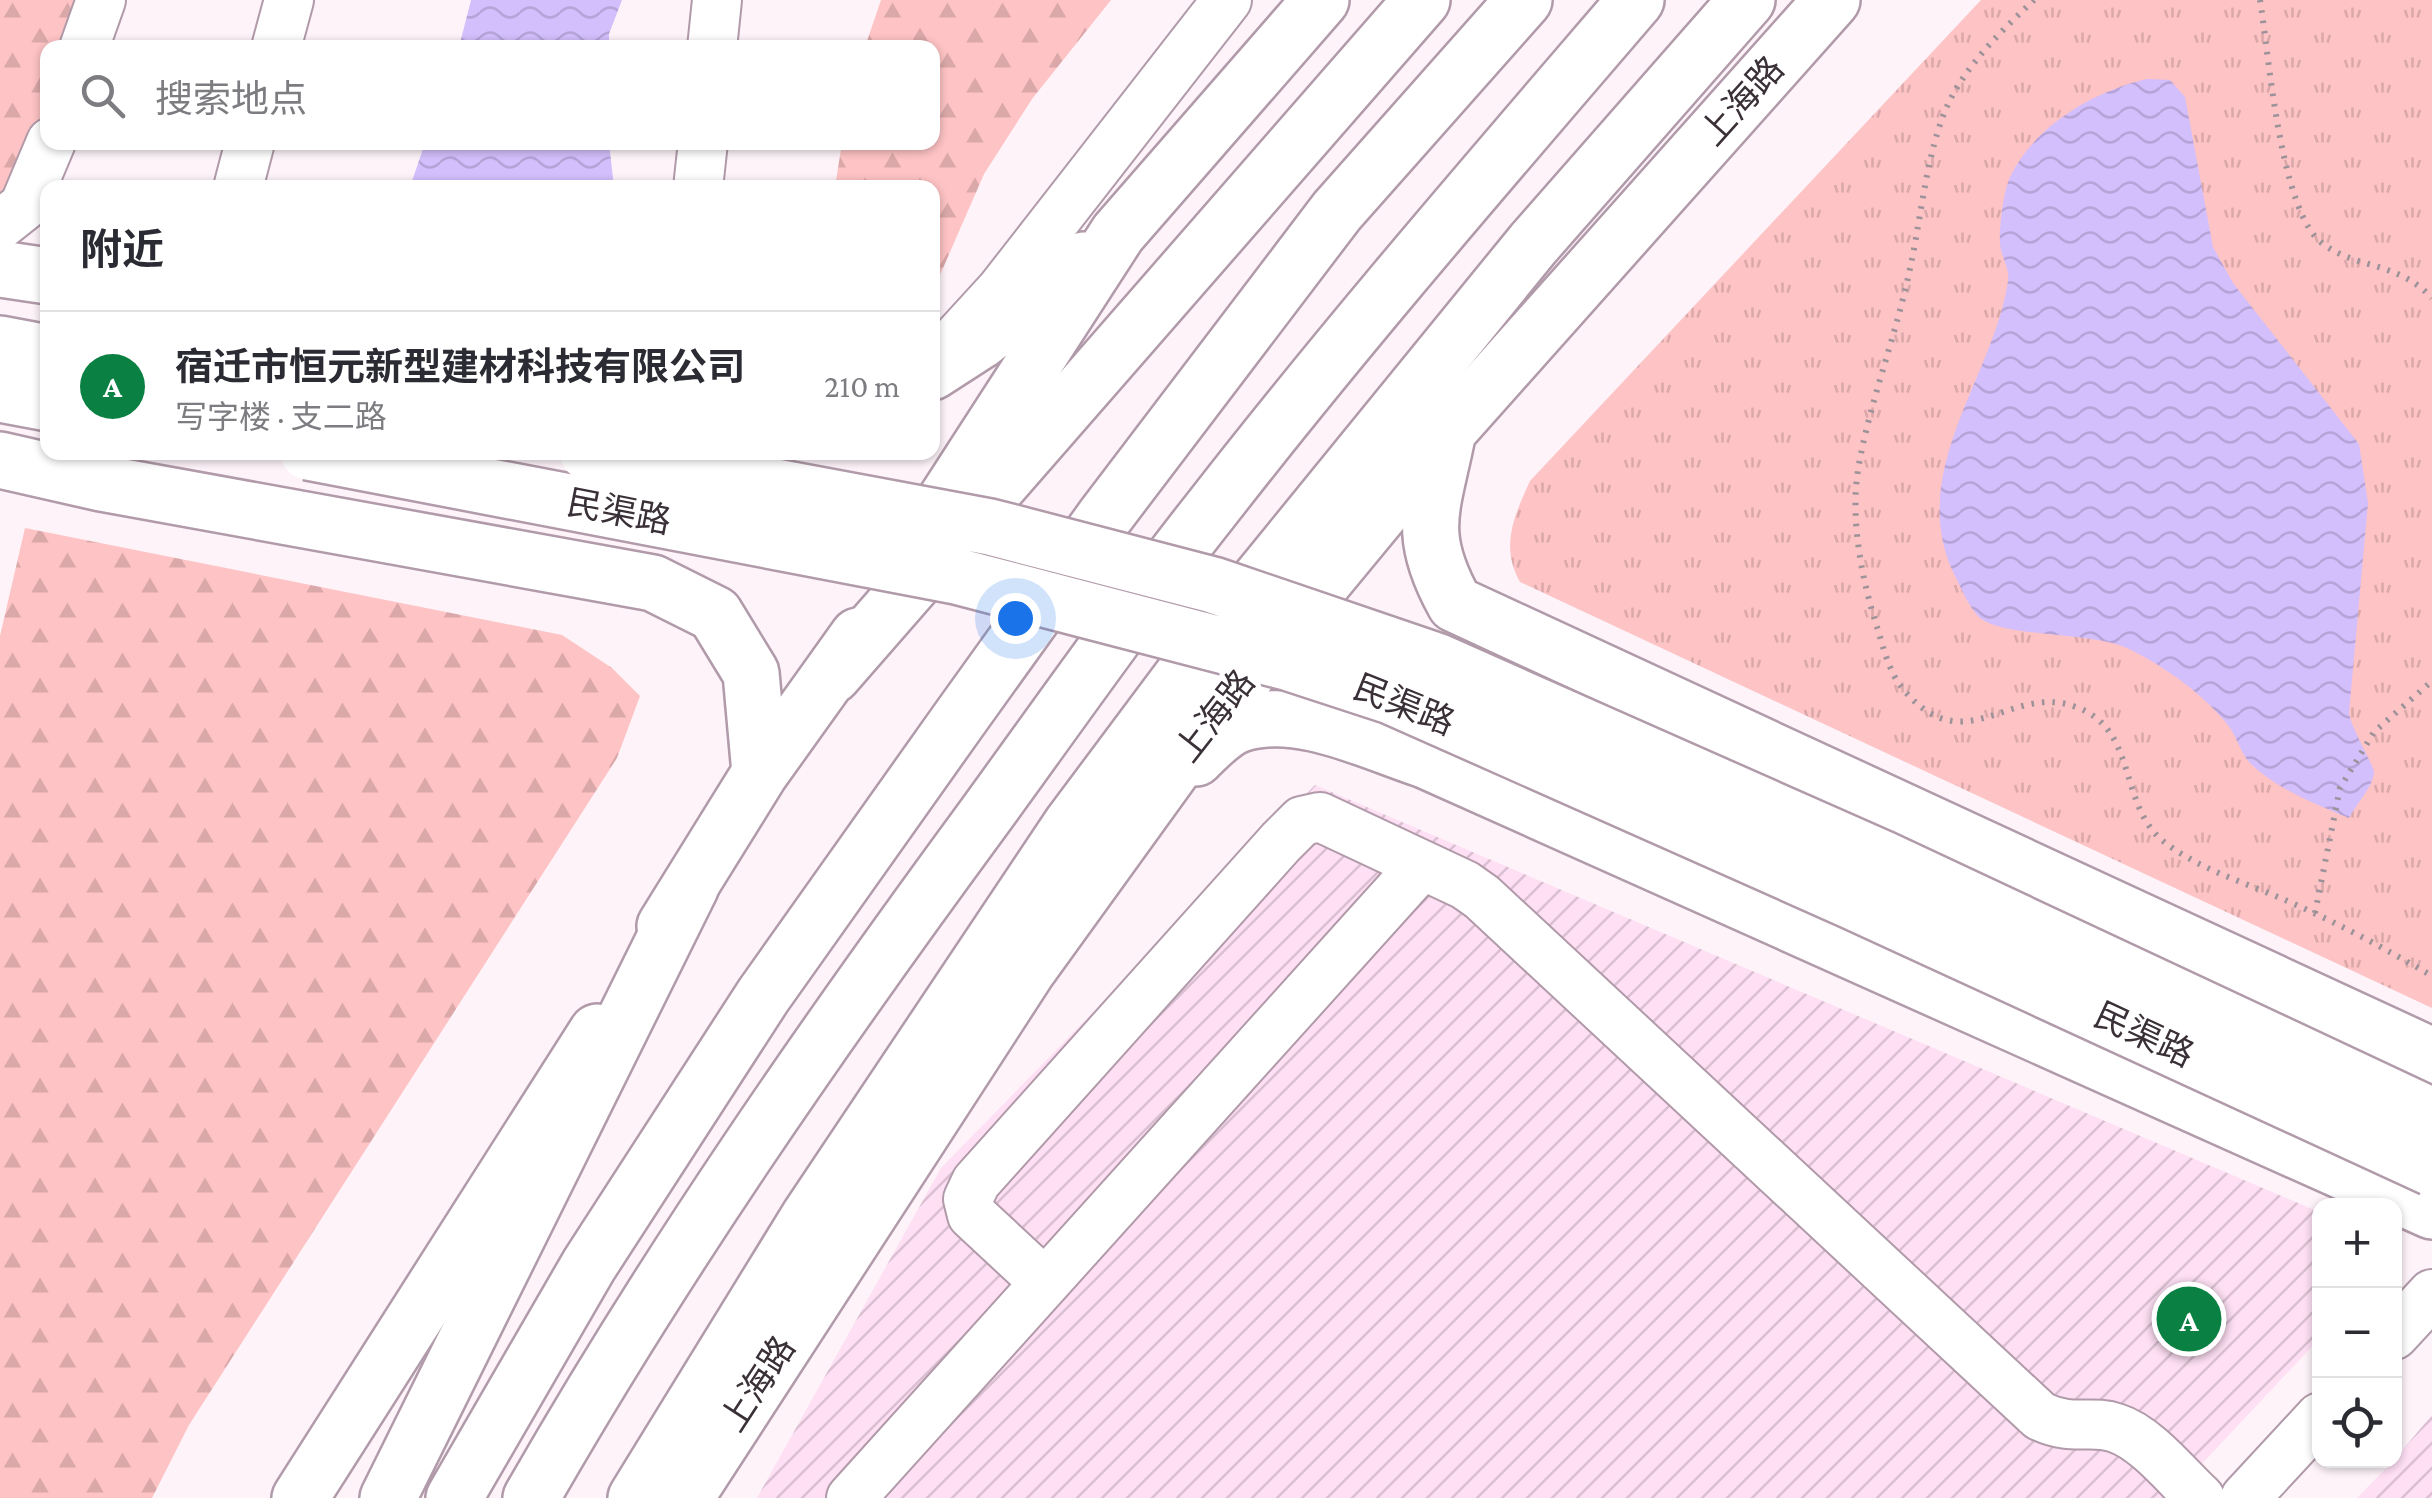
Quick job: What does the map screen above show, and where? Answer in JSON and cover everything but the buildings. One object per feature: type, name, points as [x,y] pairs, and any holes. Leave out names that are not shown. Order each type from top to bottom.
[{"type":"main road","points":[[300,1498],[760,774],[833,675],[1118,233],[1321,0]]},
{"type":"main road","points":[[833,675],[1422,0]]},
{"type":"main road","points":[[454,1498],[588,1265],[763,996],[980,690],[1103,519],[1337,211],[1524,0]]},
{"type":"main road","points":[[531,1498],[616,1349],[840,1013],[1057,717],[1209,512],[1392,284],[1636,0]]},
{"type":"main road","points":[[636,1498],[809,1217],[1071,825],[1195,660],[1532,244],[1747,0]]},
{"type":"main road","name":"上海路","points":[[684,1498],[1028,971],[1201,730],[1448,431],[1832,0]]},
{"type":"main road","points":[[940,364],[980,342],[1118,233]]},
{"type":"main road","points":[[0,268],[40,275]]},
{"type":"main road","points":[[0,344],[40,352]]},
{"type":"main road","points":[[0,394],[40,402]]},
{"type":"main road","points":[[1448,431],[1429,525],[1433,564],[1455,604],[2262,981],[2430,1052]]},
{"type":"main road","points":[[0,460],[101,483],[653,584],[715,614],[751,673],[760,774]]},
{"type":"main road","name":"民渠路","points":[[350,460],[956,576],[1290,663],[1391,696],[1852,900],[2432,1168]]},
{"type":"main road","name":"民渠路","points":[[630,460],[990,527],[1213,586],[1436,660],[1883,859],[2432,1116]]},
{"type":"main road","points":[[1135,821],[1211,743],[1238,724],[1280,719],[1340,731],[1425,760],[2432,1211]]},
{"type":"main road","points":[[388,1498],[690,886]]},
{"type":"street","points":[[87,40],[100,0]]},
{"type":"street","points":[[278,40],[289,0]]},
{"type":"street","points":[[713,40],[717,0]]},
{"type":"street","points":[[940,360],[1001,290],[1227,0]]},
{"type":"street","points":[[0,225],[24,206],[48,150]]},
{"type":"street","points":[[240,180],[248,150]]},
{"type":"street","points":[[699,180],[702,150]]},
{"type":"street","points":[[1044,1282],[972,1214],[968,1199],[976,1182],[1280,842],[1302,821],[1320,817],[1482,897],[2040,1416],[2059,1424],[2114,1426],[2130,1434],[2200,1498]]},
{"type":"street","points":[[850,1498],[1422,865]]},
{"type":"street","points":[[2402,1326],[2432,1294]]},
{"type":"street","points":[[2245,1498],[2312,1426]]},
{"type":"path","points":[[2034,0],[2000,32],[1946,110],[1908,279],[1857,473],[1857,532],[1869,603],[1900,687],[1920,706],[1962,722],[2038,702],[2076,706],[2095,716],[2124,752],[2133,793],[2161,840],[2202,865],[2315,909],[2432,976]]},
{"type":"path","points":[[2260,0],[2289,181],[2298,212],[2323,244],[2399,272],[2432,298]]},
{"type":"path","points":[[2315,909],[2340,788],[2374,732],[2432,682]]},
{"type":"shaded area","points":[[1315,785],[2312,1209],[2312,1346],[2170,1498],[757,1498],[941,1168]]},
{"type":"shaded area","points":[[2432,1415],[2432,1498],[2357,1498],[2386,1468],[2402,1468],[2402,1451]]},
{"type":"green space","points":[[0,0],[82,0],[68,40],[40,40],[38,132],[23,171],[0,206]]},
{"type":"green space","points":[[881,0],[1111,0],[1032,99],[984,174],[940,275],[940,180],[836,180],[841,150],[940,150],[940,40],[867,40]]},
{"type":"green space","points":[[1981,0],[2432,0],[2432,1008],[1520,582],[1514,569],[1512,532],[1530,481]]},
{"type":"green space","points":[[25,528],[562,635],[612,668],[640,696],[617,758],[189,1425],[152,1498],[0,1498],[0,636]]},
{"type":"water","points":[[471,0],[622,0],[609,40],[461,40]]},
{"type":"water","points":[[2147,79],[2170,80],[2185,97],[2213,247],[2233,283],[2359,444],[2368,503],[2349,713],[2374,774],[2349,818],[2272,781],[2247,759],[2228,725],[2208,703],[2146,658],[2117,644],[2008,629],[1979,617],[1956,578],[1942,539],[1940,501],[1945,464],[2000,317],[2008,281],[2000,237],[2010,177],[2034,142],[2068,113],[2107,92]]},
{"type":"water","points":[[423,150],[610,150],[613,180],[412,180]]},
{"type":"place","name":"宿迁市恒元新型建材科技有限公司","points":[[2189,1319]]}]
